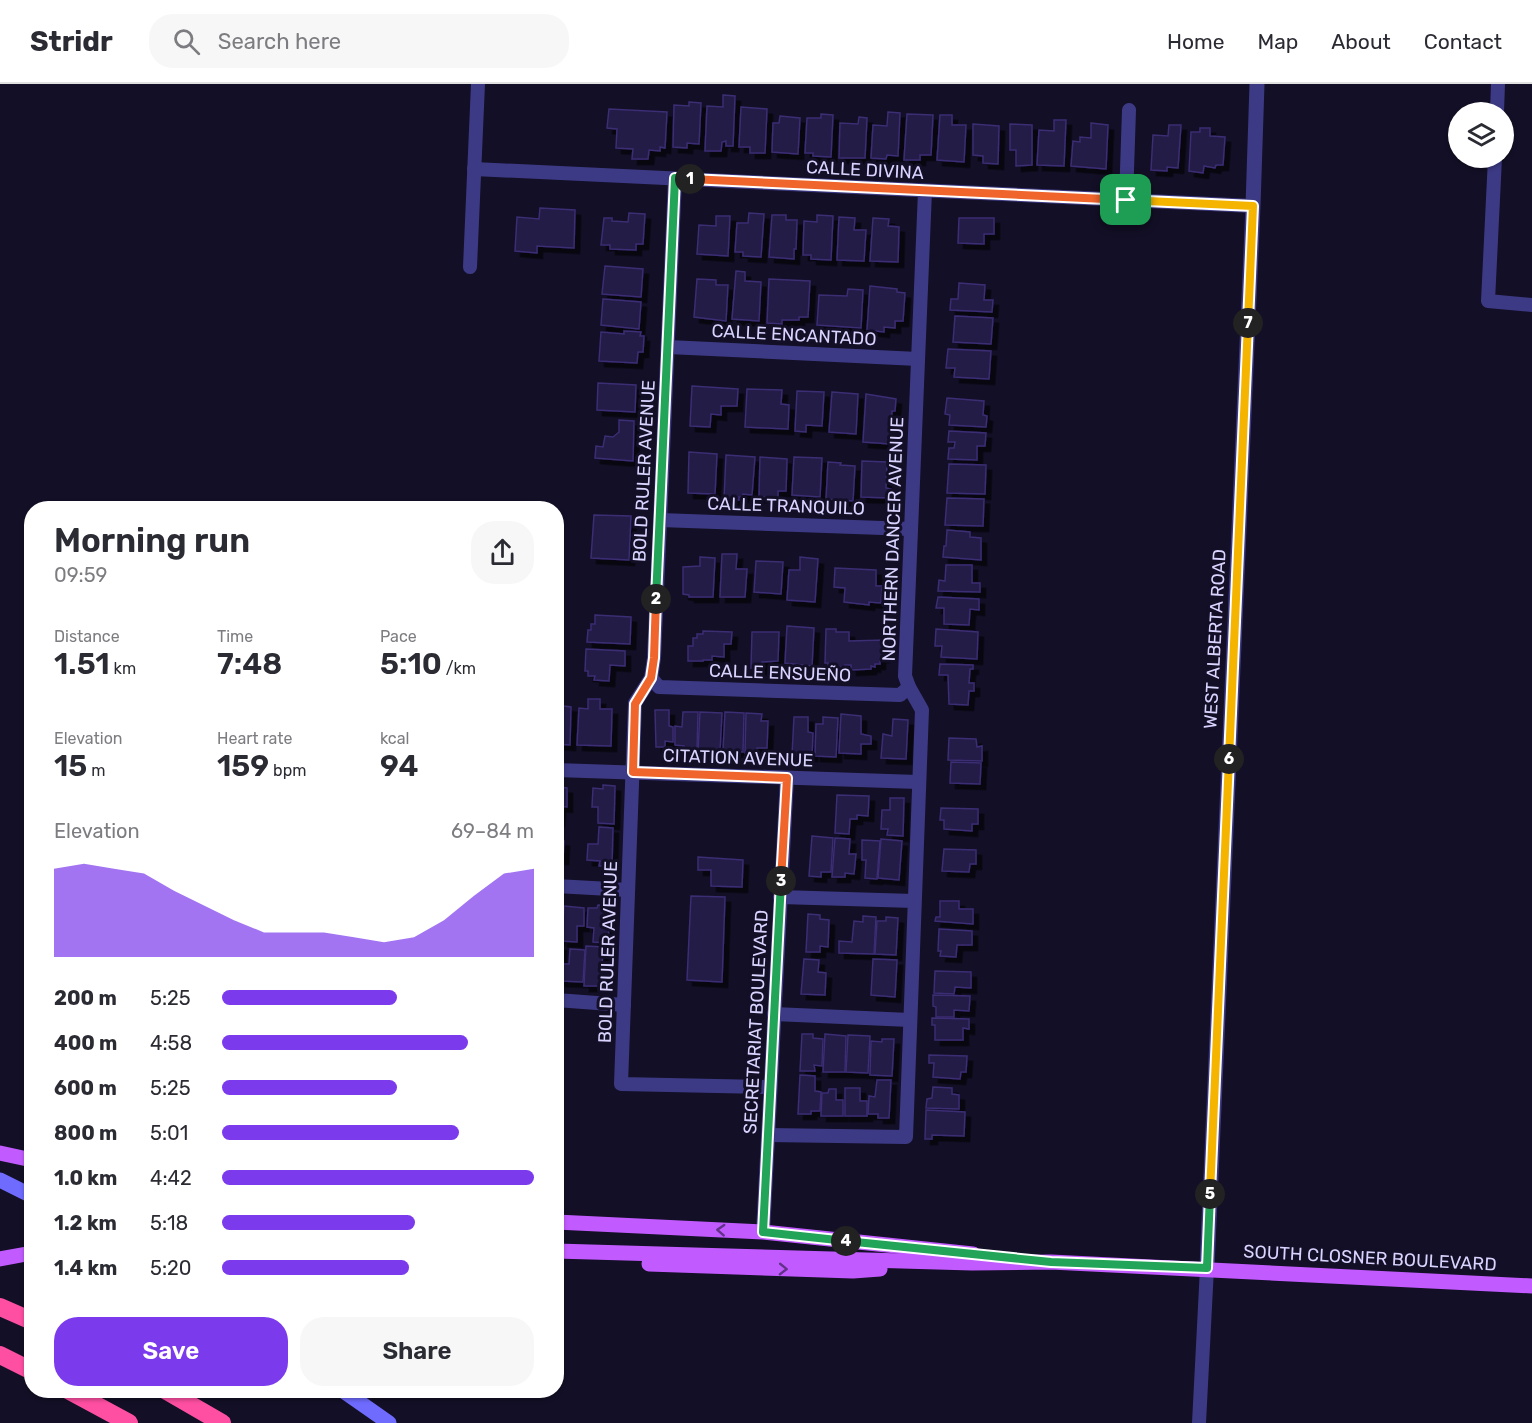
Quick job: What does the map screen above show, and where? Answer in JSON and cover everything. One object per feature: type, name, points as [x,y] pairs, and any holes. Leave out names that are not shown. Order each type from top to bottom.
[{"type":"highway","points":[[0,1307],[24,1318]]},
{"type":"highway","points":[[0,1355],[24,1367]]},
{"type":"highway","points":[[83,1398],[129,1423]]},
{"type":"highway","points":[[179,1398],[222,1423]]},
{"type":"main road","points":[[0,1153],[24,1158]]},
{"type":"main road","points":[[0,1180],[24,1193]]},
{"type":"main road","points":[[564,1222],[763,1232],[1051,1262]]},
{"type":"main road","points":[[564,1251],[972,1263],[1051,1262]]},
{"type":"main road","points":[[0,1259],[24,1254]]},
{"type":"main road","points":[[564,1261],[853,1271],[972,1263]]},
{"type":"main road","name":"SOUTH CLOSNER BOULEVARD","points":[[1051,1262],[1532,1286]]},
{"type":"main road","points":[[353,1398],[383,1419]]},
{"type":"main road","points":[[366,1398],[383,1419]]},
{"type":"street","points":[[470,267],[478,84]]},
{"type":"street","name":"WEST ALBERTA ROAD","points":[[1207,1268],[1257,84]]},
{"type":"street","points":[[1497,102],[1498,84]]},
{"type":"street","points":[[1126,200],[1129,110]]},
{"type":"street","points":[[1495,168],[1488,301],[1532,304]]},
{"type":"street","name":"CALLE DIVINA","points":[[474,169],[1253,206]]},
{"type":"street","name":"BOLD RULER AVENUE","points":[[675,178],[654,658],[651,678],[635,704],[621,1084],[770,1088]]},
{"type":"street","name":"NORTHERN DANCER AVENUE","points":[[768,1135],[906,1137],[922,710],[905,676],[925,191]]},
{"type":"street","name":"CALLE ENCANTADO","points":[[668,347],[918,359]]},
{"type":"street","name":"CALLE TRANQUILO","points":[[660,520],[911,529]]},
{"type":"street","name":"CALLE ENSUEÑO","points":[[651,678],[659,687],[682,688],[900,695],[909,687]]},
{"type":"street","name":"CITATION AVENUE","points":[[564,770],[918,782]]},
{"type":"street","name":"SECRETARIAT BOULEVARD","points":[[763,1232],[787,778]]},
{"type":"street","points":[[564,886],[628,890]]},
{"type":"street","points":[[780,897],[914,900]]},
{"type":"street","points":[[564,1001],[624,1005]]},
{"type":"street","points":[[774,1014],[910,1020]]},
{"type":"street","points":[[1199,1423],[1207,1268]]},
{"type":"building","points":[[723,95],[735,96],[733,146],[726,146],[726,141],[722,142],[721,151],[705,151],[707,106],[723,107]]},
{"type":"building","points":[[689,102],[701,103],[699,144],[687,143],[687,148],[673,147],[674,105],[689,106]]},
{"type":"building","points":[[741,107],[767,109],[765,153],[750,153],[750,147],[739,147]]},
{"type":"building","points":[[609,109],[667,112],[665,148],[660,147],[660,151],[649,150],[648,159],[632,159],[633,149],[616,148],[617,129],[607,128]]},
{"type":"building","points":[[888,112],[900,113],[898,156],[887,155],[886,159],[871,158],[873,125],[887,126]]},
{"type":"building","points":[[821,114],[833,115],[831,157],[805,153],[807,118],[821,118]]},
{"type":"building","points":[[907,114],[933,115],[931,155],[920,155],[920,160],[904,160]]},
{"type":"building","points":[[940,115],[952,115],[952,125],[966,125],[964,162],[937,160]]},
{"type":"building","points":[[780,116],[800,118],[798,154],[772,152],[773,123],[779,123]]},
{"type":"building","points":[[859,117],[867,118],[865,158],[839,158],[840,123],[858,124]]},
{"type":"building","points":[[1054,120],[1066,120],[1064,166],[1037,165],[1039,130],[1054,131]]},
{"type":"building","points":[[1091,123],[1108,125],[1106,169],[1071,166],[1073,141],[1080,142],[1080,137],[1091,138]]},
{"type":"building","points":[[973,124],[999,126],[998,164],[983,163],[983,156],[973,155]]},
{"type":"building","points":[[1010,124],[1032,125],[1032,165],[1016,166],[1016,150],[1010,150]]},
{"type":"building","points":[[1169,125],[1181,125],[1178,168],[1167,167],[1167,171],[1151,170],[1153,135],[1168,136]]},
{"type":"building","points":[[1200,128],[1210,128],[1210,136],[1225,137],[1223,165],[1216,165],[1215,168],[1204,166],[1203,173],[1189,171],[1191,132],[1200,132]]},
{"type":"building","points":[[540,208],[575,210],[574,248],[537,246],[537,253],[515,251],[517,217],[539,219]]},
{"type":"building","points":[[629,213],[645,214],[643,244],[636,244],[636,250],[610,249],[610,245],[601,245],[604,218],[628,222]]},
{"type":"building","points":[[749,213],[764,214],[761,257],[743,256],[743,252],[735,252],[737,223],[748,223]]},
{"type":"building","points":[[772,215],[786,215],[786,220],[797,220],[794,259],[769,257]]},
{"type":"building","points":[[817,215],[833,216],[831,260],[811,259],[811,255],[803,255],[804,221],[817,222]]},
{"type":"building","points":[[716,216],[730,216],[728,256],[697,254],[699,225],[716,226]]},
{"type":"building","points":[[839,217],[855,218],[854,230],[866,230],[864,261],[837,260]]},
{"type":"building","points":[[873,218],[889,219],[888,226],[899,227],[898,262],[870,261]]},
{"type":"building","points":[[959,218],[994,218],[994,234],[984,234],[984,244],[958,243]]},
{"type":"building","points":[[605,266],[643,269],[641,297],[602,294]]},
{"type":"building","points":[[736,271],[745,272],[745,281],[761,282],[759,321],[732,319]]},
{"type":"building","points":[[697,279],[716,280],[716,285],[728,285],[726,321],[694,317]]},
{"type":"building","points":[[769,279],[810,281],[808,317],[799,317],[799,320],[782,320],[782,324],[767,323]]},
{"type":"building","points":[[959,283],[985,285],[984,300],[993,300],[992,312],[950,310],[951,299],[958,299]]},
{"type":"building","points":[[870,286],[897,289],[897,292],[905,293],[903,321],[895,321],[895,328],[884,327],[884,332],[867,330]]},
{"type":"building","points":[[848,289],[863,290],[861,328],[817,325],[819,295],[847,296]]},
{"type":"building","points":[[603,299],[641,302],[639,329],[601,325]]},
{"type":"building","points":[[955,316],[993,318],[991,344],[953,342]]},
{"type":"building","points":[[624,331],[641,332],[640,336],[644,336],[643,352],[638,352],[637,363],[599,361],[601,332],[624,334]]},
{"type":"building","points":[[948,349],[991,351],[989,379],[954,377],[955,368],[946,368]]},
{"type":"building","points":[[598,383],[636,385],[635,412],[597,410]]},
{"type":"building","points":[[692,386],[738,389],[737,406],[721,406],[721,415],[711,414],[710,427],[690,426]]},
{"type":"building","points":[[747,389],[782,390],[781,404],[789,405],[788,429],[745,427]]},
{"type":"building","points":[[797,391],[824,392],[822,426],[806,425],[806,432],[795,431]]},
{"type":"building","points":[[832,392],[858,394],[856,434],[829,432]]},
{"type":"building","points":[[866,394],[896,399],[895,411],[892,411],[890,444],[863,442]]},
{"type":"building","points":[[947,398],[984,401],[983,415],[987,416],[986,427],[949,425],[950,415],[945,414]]},
{"type":"building","points":[[619,420],[634,421],[633,461],[595,458],[596,446],[603,447],[605,436],[613,437],[619,432]]},
{"type":"building","points":[[949,431],[986,433],[985,446],[977,446],[977,460],[948,459],[949,448],[954,448],[955,442],[948,442]]},
{"type":"building","points":[[689,452],[717,454],[715,494],[688,493]]},
{"type":"building","points":[[726,455],[755,457],[752,495],[743,494],[739,500],[724,500]]},
{"type":"building","points":[[760,457],[787,459],[786,491],[778,491],[778,497],[759,497]]},
{"type":"building","points":[[794,457],[822,458],[820,497],[792,495]]},
{"type":"building","points":[[862,461],[887,462],[886,488],[891,489],[891,498],[861,497]]},
{"type":"building","points":[[828,462],[855,466],[853,501],[826,499]]},
{"type":"building","points":[[949,464],[986,465],[985,494],[947,493]]},
{"type":"building","points":[[947,498],[984,499],[983,526],[945,525]]},
{"type":"building","points":[[594,515],[631,516],[629,560],[591,558]]},
{"type":"building","points":[[947,530],[970,532],[970,537],[981,538],[981,560],[943,557]]},
{"type":"building","points":[[722,554],[737,554],[736,569],[747,569],[745,597],[720,597]]},
{"type":"building","points":[[700,557],[715,558],[713,597],[689,597],[683,594],[683,567],[700,566]]},
{"type":"building","points":[[800,557],[818,559],[815,602],[787,600],[789,570],[800,570]]},
{"type":"building","points":[[756,561],[783,562],[781,594],[754,592]]},
{"type":"building","points":[[946,565],[972,565],[972,583],[980,583],[980,592],[938,591],[939,580],[945,581]]},
{"type":"building","points":[[835,568],[876,570],[876,586],[882,586],[881,603],[869,602],[869,605],[844,602],[845,588],[834,587]]},
{"type":"building","points":[[938,597],[979,599],[979,610],[970,609],[969,625],[944,624],[944,608],[936,608]]},
{"type":"building","points":[[595,615],[631,617],[630,644],[587,642],[588,630],[591,630],[591,624],[595,624]]},
{"type":"building","points":[[787,626],[814,628],[812,666],[785,663]]},
{"type":"building","points":[[826,629],[849,632],[849,641],[885,640],[884,657],[880,657],[880,664],[875,664],[875,667],[871,666],[871,669],[851,670],[851,665],[828,667],[828,663],[825,663]]},
{"type":"building","points":[[936,629],[978,632],[977,659],[941,657],[942,646],[935,646]]},
{"type":"building","points":[[703,631],[732,632],[731,644],[724,644],[724,657],[712,656],[712,660],[688,661],[688,646],[693,646],[693,638],[697,638],[697,634],[703,634]]},
{"type":"building","points":[[752,632],[779,632],[778,661],[762,662],[761,669],[751,668]]},
{"type":"building","points":[[586,649],[625,651],[625,666],[610,665],[609,681],[594,680],[595,676],[588,676],[588,671],[585,671]]},
{"type":"building","points":[[940,664],[973,665],[973,669],[970,669],[969,683],[974,683],[974,691],[969,691],[968,705],[949,704],[948,675],[939,675]]},
{"type":"building","points":[[588,699],[600,699],[600,709],[612,709],[611,746],[577,745],[579,708],[588,709]]},
{"type":"building","points":[[564,706],[571,707],[570,745],[564,745]]},
{"type":"building","points":[[655,710],[669,710],[669,726],[673,727],[673,742],[665,741],[665,747],[656,747]]},
{"type":"building","points":[[683,712],[698,712],[697,750],[684,750],[684,746],[675,745],[675,726],[682,727]]},
{"type":"building","points":[[700,712],[722,713],[720,751],[698,751]]},
{"type":"building","points":[[725,712],[744,713],[743,752],[723,751]]},
{"type":"building","points":[[746,713],[762,714],[761,721],[768,721],[767,748],[757,748],[757,754],[745,753]]},
{"type":"building","points":[[841,714],[861,716],[861,734],[871,736],[871,744],[861,744],[861,754],[839,753]]},
{"type":"building","points":[[794,717],[808,717],[808,732],[813,733],[812,756],[792,755]]},
{"type":"building","points":[[823,717],[838,718],[836,757],[815,756],[816,724],[823,724]]},
{"type":"building","points":[[893,719],[908,720],[906,759],[881,758],[883,734],[892,736]]},
{"type":"building","points":[[949,738],[976,739],[977,747],[982,746],[982,761],[948,760]]},
{"type":"building","points":[[951,762],[981,763],[980,784],[950,783]]},
{"type":"building","points":[[603,785],[615,786],[614,824],[598,823],[598,807],[592,807],[593,788],[603,789]]},
{"type":"building","points":[[564,788],[567,788],[567,807],[564,807]]},
{"type":"building","points":[[837,795],[869,796],[868,816],[857,815],[857,819],[850,819],[849,834],[835,833]]},
{"type":"building","points":[[890,798],[904,798],[903,836],[887,835],[888,829],[881,829],[882,810],[890,810]]},
{"type":"building","points":[[941,808],[978,809],[978,824],[972,824],[972,831],[944,829],[944,820],[940,820]]},
{"type":"building","points":[[599,827],[613,828],[612,866],[599,866],[600,861],[587,860],[588,844],[598,844]]},
{"type":"building","points":[[812,836],[833,838],[831,872],[821,872],[821,877],[809,876]]},
{"type":"building","points":[[835,838],[850,839],[849,854],[856,854],[854,874],[845,873],[845,877],[832,877]]},
{"type":"building","points":[[881,839],[902,841],[899,880],[878,878]]},
{"type":"building","points":[[862,840],[880,841],[877,879],[865,878],[866,860],[862,860]]},
{"type":"building","points":[[944,849],[976,850],[976,864],[970,864],[969,872],[942,871]]},
{"type":"building","points":[[698,857],[743,860],[742,887],[711,886],[711,870],[698,870]]},
{"type":"building","points":[[691,896],[725,897],[722,982],[687,980]]},
{"type":"building","points":[[940,901],[959,901],[959,909],[973,909],[973,924],[935,921],[936,917],[940,917]]},
{"type":"building","points":[[598,905],[610,906],[608,943],[593,942],[594,928],[587,927],[588,908],[597,908]]},
{"type":"building","points":[[564,906],[584,908],[584,926],[577,926],[577,942],[564,941]]},
{"type":"building","points":[[808,914],[820,915],[820,919],[829,920],[828,947],[820,946],[820,952],[806,952]]},
{"type":"building","points":[[863,916],[876,917],[874,954],[839,953],[839,941],[852,942],[854,921],[863,922]]},
{"type":"building","points":[[886,917],[898,918],[896,955],[875,954],[877,921],[886,921]]},
{"type":"building","points":[[939,929],[972,931],[972,945],[957,945],[956,957],[940,956],[941,951],[938,951]]},
{"type":"building","points":[[586,946],[603,947],[601,986],[584,986]]},
{"type":"building","points":[[570,949],[585,950],[583,982],[564,981],[564,964],[569,964]]},
{"type":"building","points":[[804,959],[819,960],[818,972],[826,973],[825,995],[801,994]]},
{"type":"building","points":[[873,959],[897,960],[895,997],[871,995]]},
{"type":"building","points":[[935,971],[971,972],[971,988],[955,987],[954,994],[934,993]]},
{"type":"building","points":[[933,995],[970,996],[969,1011],[954,1010],[954,1017],[936,1017]]},
{"type":"building","points":[[932,1018],[969,1019],[969,1029],[963,1028],[963,1040],[935,1040],[935,1025],[932,1025]]},
{"type":"building","points":[[802,1034],[813,1034],[813,1038],[823,1039],[822,1066],[814,1065],[815,1071],[800,1071]]},
{"type":"building","points":[[825,1034],[846,1036],[845,1072],[823,1072]]},
{"type":"building","points":[[848,1035],[870,1036],[868,1073],[846,1072]]},
{"type":"building","points":[[882,1039],[894,1039],[892,1076],[870,1075],[871,1041],[882,1042]]},
{"type":"building","points":[[929,1055],[967,1056],[966,1072],[961,1072],[960,1079],[933,1077],[934,1063],[929,1063]]},
{"type":"building","points":[[800,1075],[815,1076],[815,1091],[821,1092],[820,1111],[798,1114]]},
{"type":"building","points":[[877,1080],[891,1080],[889,1118],[878,1118],[878,1114],[868,1114],[869,1096],[875,1097]]},
{"type":"building","points":[[933,1087],[952,1088],[952,1094],[959,1095],[959,1109],[926,1108],[927,1099],[932,1098]]},
{"type":"building","points":[[845,1088],[860,1088],[860,1101],[867,1101],[867,1116],[845,1116]]},
{"type":"building","points":[[829,1089],[836,1089],[836,1100],[843,1100],[843,1116],[821,1116],[822,1093],[828,1093]]},
{"type":"building","points":[[926,1110],[965,1112],[964,1136],[932,1135],[932,1139],[925,1139]]},
{"type":"route","points":[[675,178],[1126,200],[1253,206],[1207,1268],[1051,1262],[763,1232],[787,778],[633,772],[635,704],[651,678],[654,658],[675,178]]}]
